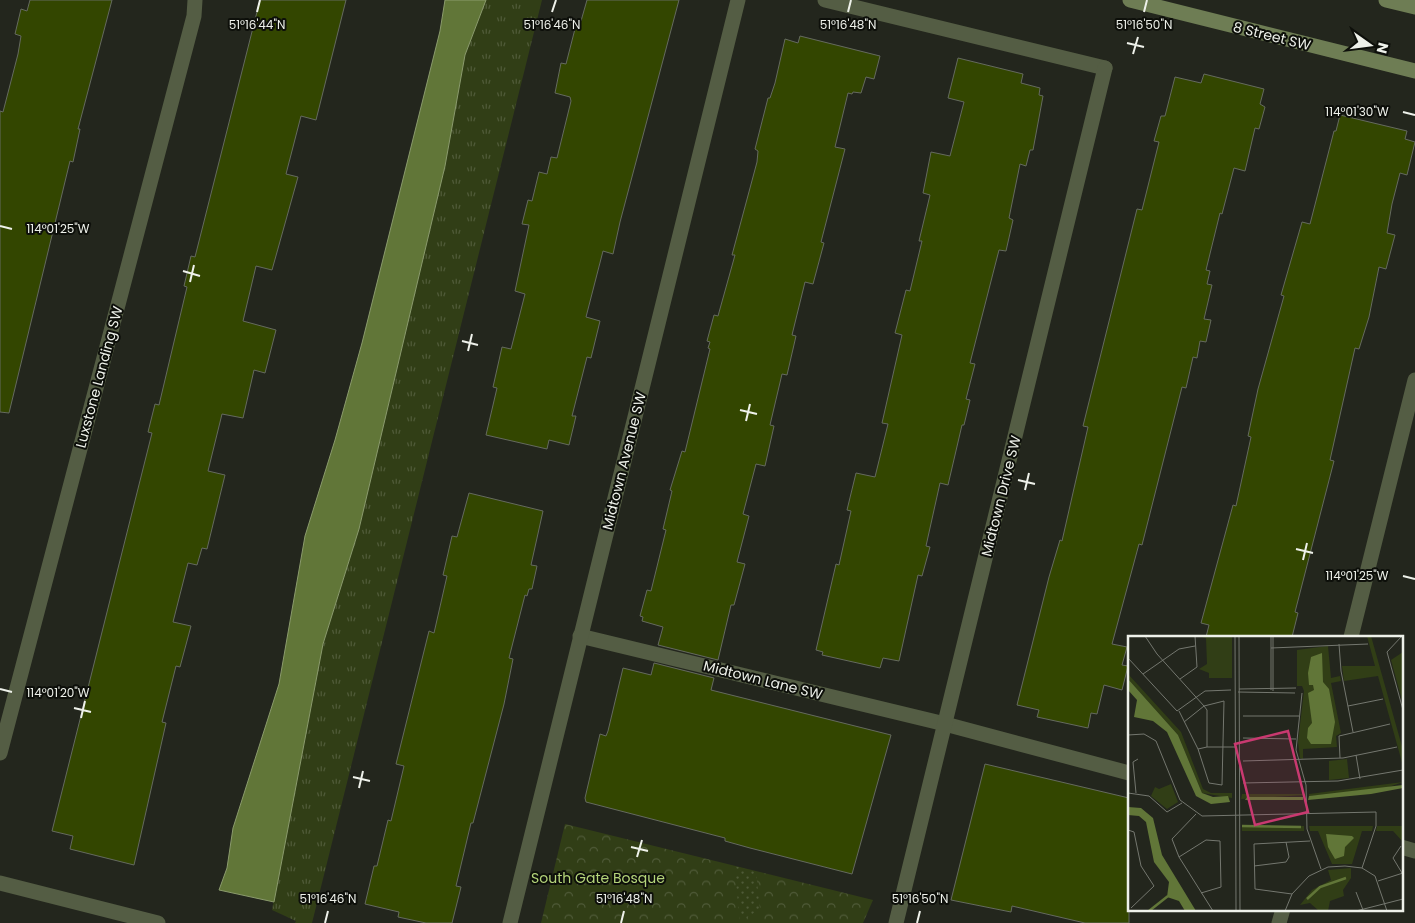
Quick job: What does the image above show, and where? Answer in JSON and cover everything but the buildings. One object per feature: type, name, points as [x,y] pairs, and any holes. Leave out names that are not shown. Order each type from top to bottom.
[{"type":"main road","name":"8 Street SW","points":[[1130,0],[1415,71]]},
{"type":"main road","points":[[1386,0],[1415,7]]},
{"type":"street","name":"Luxstone Landing SW","points":[[0,753],[194,16],[195,0]]},
{"type":"street","name":"Midtown Avenue SW","points":[[510,923],[738,0]]},
{"type":"street","name":"Midtown Drive SW","points":[[825,0],[1106,68],[896,923]]},
{"type":"street","points":[[1351,636],[1415,380]]},
{"type":"street","name":"Midtown Lane SW","points":[[580,636],[945,724],[1128,772]]},
{"type":"street","points":[[1402,847],[1415,851]]},
{"type":"street","points":[[0,883],[158,923]]},
{"type":"street","points":[[1279,923],[1283,910]]},
{"type":"green space","points":[[486,0],[542,0],[312,923],[295,923],[296,921],[272,910],[323,644],[359,529],[445,166],[465,55]]},
{"type":"green space","name":"South Gate Bosque","points":[[565,824],[873,900],[863,923],[541,923]]},
{"type":"green space","points":[[734,866],[756,872],[760,909],[740,922]]},
{"type":"shaded area","points":[[445,0],[486,0],[465,55],[445,166],[359,529],[323,644],[274,902],[219,890],[227,868],[233,828],[279,684],[305,536],[335,440],[362,343],[440,31]]}]
